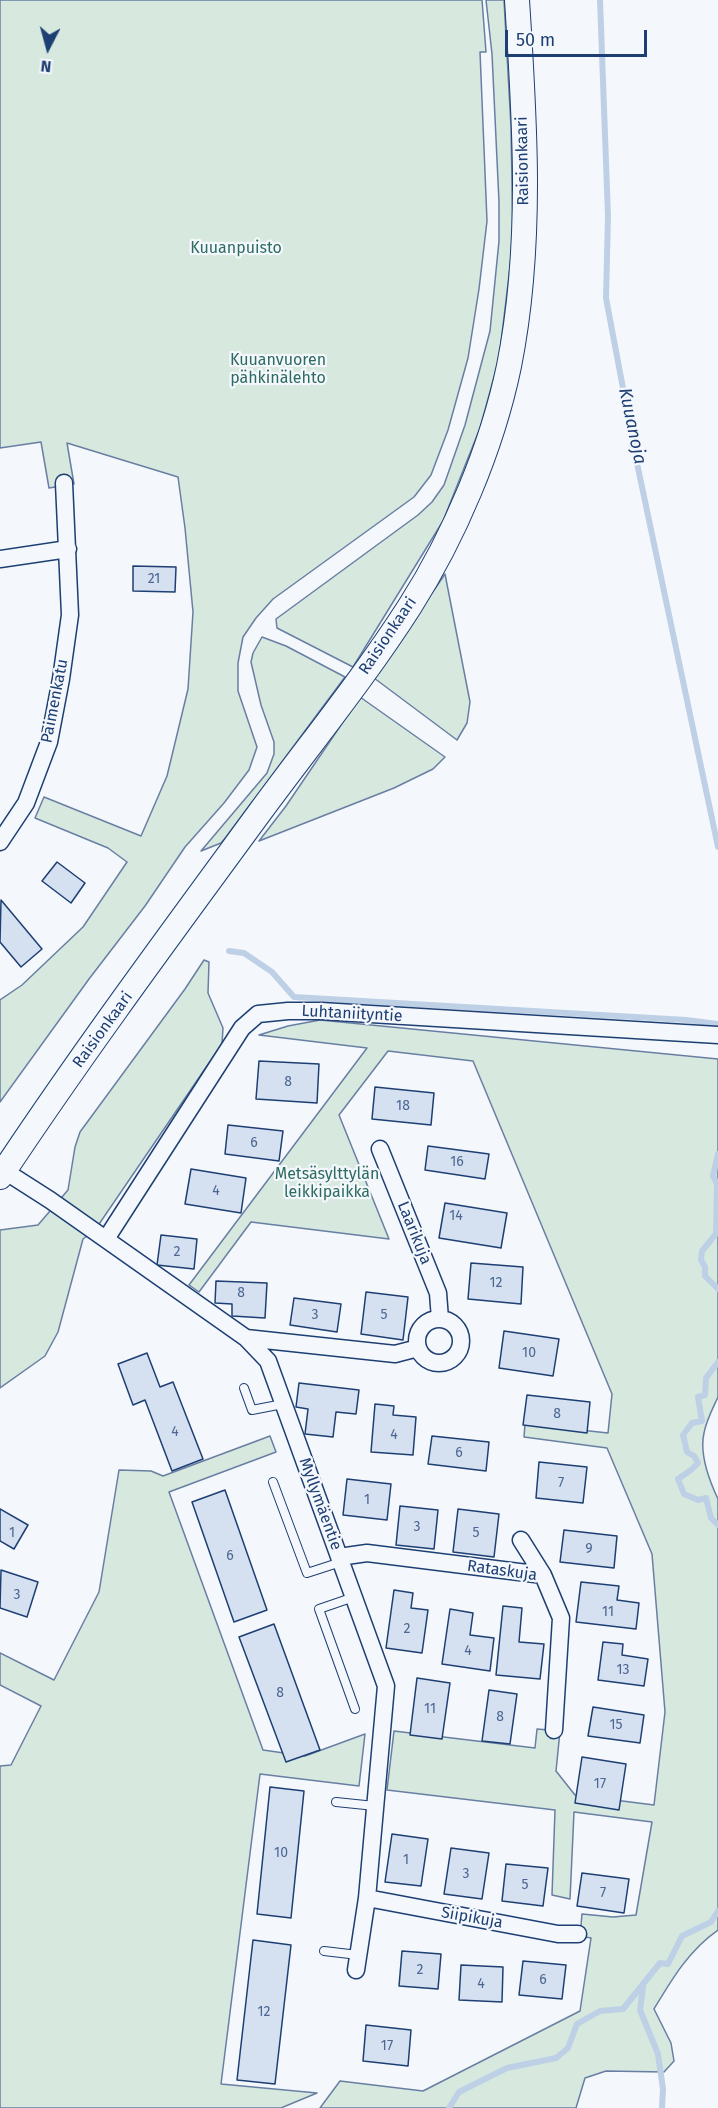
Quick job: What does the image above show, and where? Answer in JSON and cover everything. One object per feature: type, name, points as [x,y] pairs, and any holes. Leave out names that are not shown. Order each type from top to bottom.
[{"type":"main road","name":"Raisionkaari","points":[[1,1172],[409,607],[442,551],[466,497],[487,443],[508,369],[519,308],[524,253],[525,161],[518,0]]},
{"type":"street","name":"Paimenkatu","points":[[0,842],[26,803],[49,742],[61,679],[70,615],[64,483]]},
{"type":"street","points":[[0,559],[68,549]]},
{"type":"street","name":"Luhtaniityntie","points":[[106,1239],[242,1028],[258,1014],[321,1011],[718,1035]]},
{"type":"street","name":"Laarikuja","points":[[380,1149],[438,1293],[440,1319]]},
{"type":"street","name":"Myllymäentie","points":[[1,1172],[106,1239],[246,1338],[268,1361],[386,1686],[367,1898],[357,1962]]},
{"type":"street","points":[[440,1319],[452,1324],[460,1335],[459,1348],[456,1354],[446,1362],[432,1362],[421,1354],[418,1348],[418,1334],[427,1323],[440,1319]]},
{"type":"street","points":[[246,1338],[395,1354],[418,1348]]},
{"type":"street","points":[[521,1540],[543,1575]]},
{"type":"street","name":"Rataskuja","points":[[340,1559],[367,1553],[543,1575],[561,1618],[554,1730]]},
{"type":"street","name":"Siipikuja","points":[[367,1898],[558,1934],[578,1934]]},
{"type":"lane","points":[[244,1388],[252,1410],[283,1404]]},
{"type":"lane","points":[[273,1482],[307,1573],[340,1559]]},
{"type":"lane","points":[[354,1597],[320,1609],[356,1709]]},
{"type":"lane","points":[[336,1802],[375,1806]]},
{"type":"lane","points":[[324,1951],[357,1962]]},
{"type":"green space","name":"Kuuanpuisto","points":[[0,0],[482,0],[486,52],[480,52],[487,221],[468,358],[448,430],[431,475],[414,497],[273,599],[256,618],[243,637],[238,663],[238,691],[257,747],[249,770],[224,803],[185,847],[145,906],[0,1102],[0,1000],[22,985],[83,927],[127,862],[108,848],[35,818],[44,797],[141,836],[167,776],[188,689],[193,612],[178,477],[67,443],[74,484],[49,488],[41,442],[0,448]]},
{"type":"green space","points":[[486,0],[504,0],[511,127],[513,242],[499,359],[480,428],[443,521],[353,667],[277,628],[276,619],[418,515],[432,502],[444,485],[465,425],[490,331],[499,241],[492,54]]},
{"type":"green space","points":[[445,574],[470,702],[467,723],[457,740],[374,678]]},
{"type":"green space","points":[[262,637],[286,646],[345,677],[226,837],[221,843],[201,851],[267,773],[274,754],[274,742],[261,705],[251,662]]},
{"type":"green space","points":[[360,697],[445,757],[433,769],[394,788],[259,841],[286,806]]},
{"type":"green space","points":[[204,960],[209,962],[208,993],[223,1028],[222,1044],[95,1230],[83,1239],[58,1332],[45,1356],[0,1388],[0,1230],[38,1225],[68,1190],[75,1147],[80,1132]]},
{"type":"green space","name":"Metsäsylttylän leikkipaikka","points":[[320,1020],[718,1059],[718,1397],[706,1424],[703,1450],[711,1484],[718,1499],[718,1930],[690,1956],[654,2009],[671,2043],[674,2061],[664,2072],[606,2071],[585,2078],[576,2108],[320,2108],[340,2081],[423,2091],[580,2011],[591,1938],[580,1936],[582,1914],[613,1917],[636,1915],[652,1822],[574,1812],[570,1899],[552,1895],[555,1810],[387,1790],[394,1731],[535,1748],[537,1729],[560,1731],[556,1771],[575,1795],[654,1805],[665,1712],[652,1554],[607,1448],[524,1437],[525,1424],[608,1433],[612,1394],[473,1061],[388,1051],[339,1115],[389,1239],[251,1222],[199,1292],[189,1285],[367,1048],[259,1035],[288,1026]]},
{"type":"green space","points":[[270,1436],[276,1452],[169,1492],[263,1750],[305,1756],[365,1734],[359,1786],[260,1774],[221,2084],[317,2093],[281,2108],[0,2108],[0,1766],[11,1765],[41,1706],[0,1685],[0,1653],[54,1680],[99,1592],[119,1470],[151,1471],[163,1476]]},
{"type":"building","points":[[133,566],[176,567],[175,592],[133,591]]},
{"type":"building","points":[[57,862],[85,883],[71,903],[42,881]]},
{"type":"building","points":[[1,900],[42,949],[21,967],[0,942]]},
{"type":"building","points":[[259,1061],[319,1064],[317,1103],[256,1099]]},
{"type":"building","points":[[375,1087],[434,1093],[431,1125],[372,1119]]},
{"type":"building","points":[[228,1125],[283,1131],[279,1161],[225,1154]]},
{"type":"building","points":[[428,1146],[489,1154],[485,1179],[425,1170]]},
{"type":"building","points":[[191,1169],[246,1178],[241,1213],[185,1204]]},
{"type":"building","points":[[445,1203],[507,1213],[501,1248],[439,1238]]},
{"type":"building","points":[[161,1235],[197,1239],[194,1269],[157,1265]]},
{"type":"building","points":[[471,1263],[523,1267],[521,1304],[468,1299]]},
{"type":"building","points":[[216,1281],[267,1283],[265,1318],[232,1316],[232,1304],[215,1303]]},
{"type":"building","points":[[366,1292],[408,1297],[403,1340],[361,1334]]},
{"type":"building","points":[[294,1298],[341,1304],[337,1332],[290,1325]]},
{"type":"building","points":[[504,1331],[559,1339],[553,1376],[499,1368]]},
{"type":"building","points":[[147,1353],[160,1387],[173,1382],[203,1459],[172,1471],[145,1400],[133,1405],[118,1364]]},
{"type":"building","points":[[299,1383],[359,1390],[356,1414],[336,1412],[333,1437],[305,1434],[308,1409],[296,1407]]},
{"type":"building","points":[[527,1395],[590,1402],[587,1433],[523,1425]]},
{"type":"building","points":[[375,1404],[394,1406],[393,1415],[416,1417],[413,1455],[371,1452]]},
{"type":"building","points":[[432,1436],[489,1442],[486,1471],[428,1464]]},
{"type":"building","points":[[539,1462],[587,1467],[583,1503],[536,1498]]},
{"type":"building","points":[[347,1479],[391,1484],[387,1520],[343,1515]]},
{"type":"building","points":[[225,1490],[267,1610],[234,1622],[192,1502]]},
{"type":"building","points":[[400,1506],[438,1510],[434,1549],[396,1545]]},
{"type":"building","points":[[0,1509],[28,1525],[14,1549],[0,1541]]},
{"type":"building","points":[[458,1509],[499,1514],[494,1557],[453,1552]]},
{"type":"building","points":[[564,1530],[617,1536],[614,1568],[560,1562]]},
{"type":"building","points":[[1,1570],[38,1582],[27,1617],[0,1608]]},
{"type":"building","points":[[581,1582],[619,1586],[617,1600],[639,1603],[636,1629],[576,1622]]},
{"type":"building","points":[[394,1590],[413,1593],[411,1608],[428,1610],[422,1653],[386,1648]]},
{"type":"building","points":[[503,1606],[522,1608],[519,1642],[544,1644],[540,1679],[496,1675]]},
{"type":"building","points":[[450,1609],[473,1613],[470,1635],[494,1638],[490,1671],[442,1664]]},
{"type":"building","points":[[274,1624],[320,1750],[286,1762],[239,1637]]},
{"type":"building","points":[[603,1642],[623,1644],[622,1655],[648,1659],[644,1686],[598,1680]]},
{"type":"building","points":[[417,1678],[450,1683],[442,1739],[410,1735]]},
{"type":"building","points":[[489,1690],[517,1694],[510,1744],[482,1741]]},
{"type":"building","points":[[593,1707],[644,1715],[640,1743],[588,1736]]},
{"type":"building","points":[[582,1757],[626,1764],[619,1810],[575,1803]]},
{"type":"building","points":[[270,1787],[304,1791],[291,1918],[257,1914]]},
{"type":"building","points":[[392,1834],[428,1839],[421,1886],[385,1882]]},
{"type":"building","points":[[451,1848],[489,1853],[482,1899],[444,1894]]},
{"type":"building","points":[[506,1864],[548,1868],[543,1906],[502,1901]]},
{"type":"building","points":[[582,1873],[629,1879],[624,1913],[577,1906]]},
{"type":"building","points":[[253,1940],[291,1945],[275,2084],[237,2080]]},
{"type":"building","points":[[402,1951],[441,1954],[438,1989],[399,1986]]},
{"type":"building","points":[[523,1961],[566,1965],[562,1999],[519,1995]]},
{"type":"building","points":[[461,1965],[503,1967],[502,2002],[459,2000]]},
{"type":"building","points":[[366,2025],[411,2030],[408,2066],[363,2061]]},
{"type":"waterway","name":"Kuuanoja","points":[[600,0],[608,216],[606,298],[638,468],[718,847]]},
{"type":"waterway","points":[[229,951],[244,953],[272,972],[294,997],[686,1020],[718,1024]]},
{"type":"waterway","name":"Kuuanoja","points":[[718,1154],[713,1176],[717,1184],[716,1234],[702,1251],[701,1260],[705,1267],[705,1276],[718,1289]]},
{"type":"waterway","name":"Kuuanoja","points":[[718,1362],[706,1378],[705,1395],[698,1397],[702,1421],[692,1423],[683,1435],[687,1452],[694,1456],[698,1463],[678,1479],[684,1494],[698,1500],[706,1498],[711,1518],[718,1525]]},
{"type":"waterway","name":"Kuuanoja","points":[[449,2108],[459,2092],[507,2068],[556,2058],[568,2048],[577,2024],[600,2011],[623,2009],[660,1963],[668,1964],[682,1936],[711,1922],[718,1911]]},
{"type":"waterway","points":[[643,1987],[640,2010],[658,2054],[663,2089],[662,2108]]},
{"type":"park label","name":"Kuuanvuoren pähkinälehto","points":[[278,370]]}]
